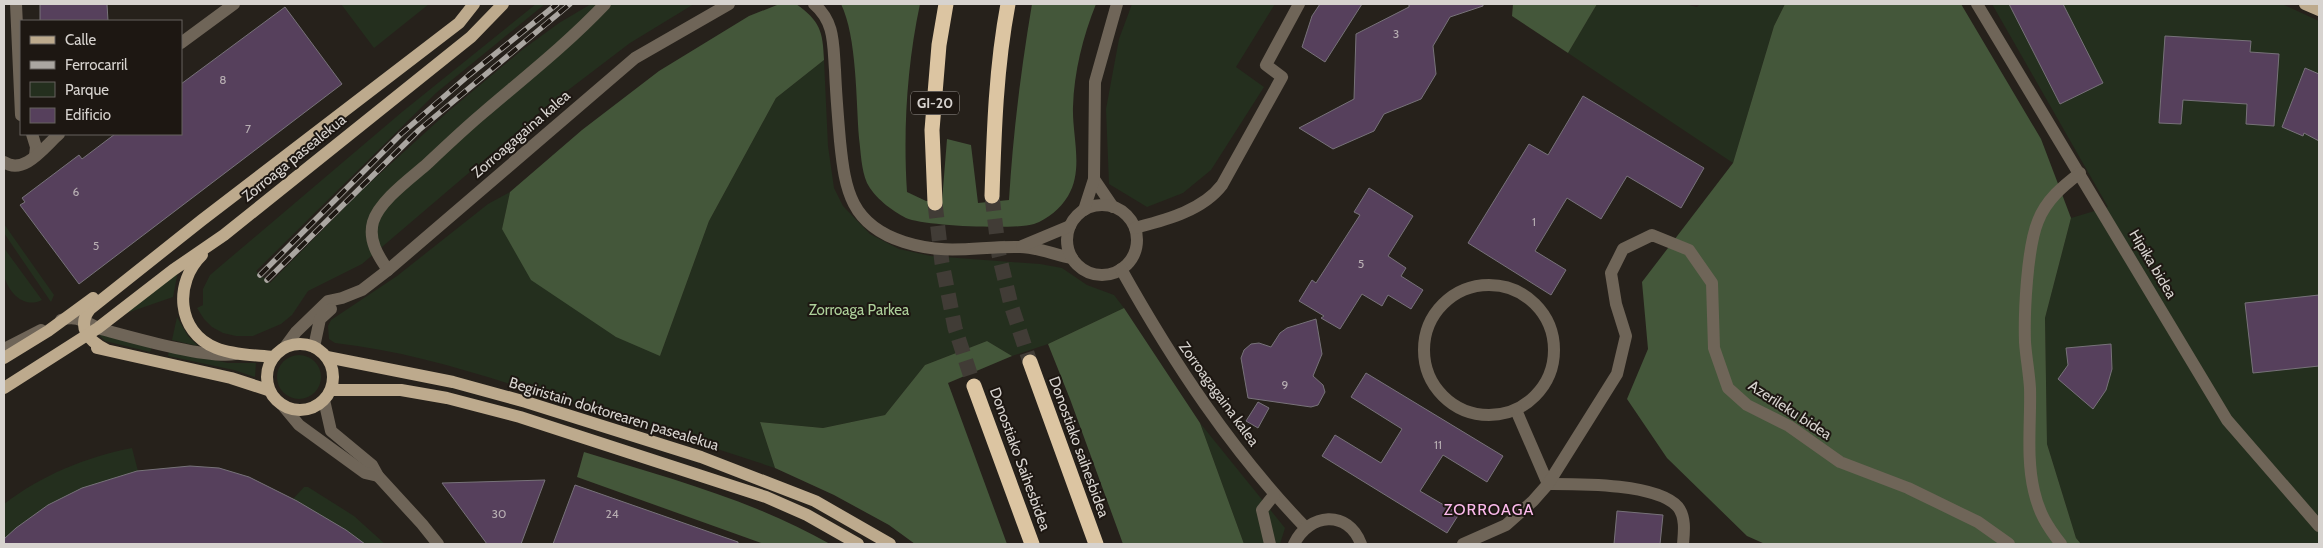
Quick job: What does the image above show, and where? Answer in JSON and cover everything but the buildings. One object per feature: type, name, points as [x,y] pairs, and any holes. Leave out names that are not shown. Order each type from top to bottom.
[{"type":"highway","name":"GI-20","points":[[935,203],[932,130],[939,45],[946,4]]},
{"type":"highway","points":[[992,196],[998,83],[1003,30],[1008,4]]},
{"type":"highway","name":"Donostiako saihesbidea","points":[[1030,362],[1096,544]]},
{"type":"highway","name":"Donostiako Saihesbidea","points":[[974,386],[1032,544]]},
{"type":"main road","name":"Zorroaga pasealekua","points":[[84,320],[88,312],[102,299],[459,23],[474,4]]},
{"type":"main road","name":"Zorroaga pasealekua","points":[[4,388],[98,328],[173,270],[224,235],[472,37],[503,4]]},
{"type":"main road","points":[[2305,4],[2319,10]]},
{"type":"main road","name":"Zorroaga pasealekua","points":[[4,358],[64,319],[185,227],[202,220]]},
{"type":"main road","points":[[224,235],[189,271],[184,285],[182,304],[188,322],[199,337],[215,348],[273,356]]},
{"type":"main road","points":[[84,320],[86,336],[93,343],[105,349]]},
{"type":"main road","points":[[67,349],[84,345],[231,378],[268,390],[284,407],[294,410],[305,410],[315,407],[327,395],[333,373],[326,357],[314,347],[305,344],[285,347],[273,356],[267,373],[268,390]]},
{"type":"main road","name":"Begiristain doktorearen pasealekua","points":[[326,357],[453,382],[526,402],[701,457],[815,501],[884,541]]},
{"type":"main road","name":"Begiristain doktorearen pasealekua","points":[[327,395],[402,390],[447,398],[520,417],[766,497],[807,515],[858,544]]},
{"type":"street","points":[[16,4],[20,93]]},
{"type":"street","points":[[182,42],[234,4]]},
{"type":"street","points":[[388,270],[378,257],[371,236],[373,220],[388,199],[482,114],[581,30],[604,4]]},
{"type":"street","name":"Zorroagagaina kalea","points":[[285,347],[296,332],[328,301],[362,290],[388,270],[635,58],[729,4]]},
{"type":"street","points":[[814,4],[820,9],[830,24],[834,38],[844,176],[847,192],[854,206],[880,232],[903,242],[946,251],[1022,246],[1072,258]]},
{"type":"street","points":[[1022,246],[1070,226],[1084,210],[1094,179],[1095,82],[1117,4]]},
{"type":"street","points":[[1135,228],[1171,218],[1215,194],[1282,77],[1266,65],[1299,4]]},
{"type":"street","name":"Hipika bidea","points":[[1977,4],[2227,420],[2319,526]]},
{"type":"street","points":[[32,135],[36,147],[35,156]]},
{"type":"street","points":[[4,162],[14,167],[22,166],[58,135]]},
{"type":"street","points":[[2061,544],[2044,522],[2034,489],[2030,453],[2030,386],[2025,343],[2025,305],[2037,223],[2044,207],[2066,183],[2080,173]]},
{"type":"street","points":[[1094,179],[1113,207]]},
{"type":"street","points":[[1070,226],[1067,242],[1072,258],[1084,270],[1102,275],[1121,269],[1129,261],[1135,251],[1137,240],[1135,228],[1122,212],[1113,207],[1103,205],[1084,210]]},
{"type":"street","name":"Azerileku bidea","points":[[1463,544],[1506,525],[1533,501],[1548,484],[1617,374],[1626,336],[1616,304],[1611,273],[1623,249],[1652,236],[1689,250],[1712,283],[1714,348],[1728,388],[1747,405],[1788,426],[1840,462],[1908,488],[1978,522],[2009,544]]},
{"type":"street","name":"Zorroagagaina kalea","points":[[1121,269],[1173,358],[1230,439],[1274,495],[1305,527]]},
{"type":"street","points":[[1480,285],[1495,285],[1510,288],[1525,295],[1537,305],[1546,318],[1552,332],[1555,347],[1554,363],[1549,378],[1541,391],[1530,402],[1516,410],[1493,415],[1469,413],[1454,406],[1442,396],[1432,383],[1423,353],[1427,329],[1438,308],[1450,297],[1465,289],[1480,285]]},
{"type":"street","name":"Zorroagagaina kalea","points":[[314,347],[320,319],[342,298]]},
{"type":"street","points":[[4,349],[64,319],[84,320],[98,328],[216,355],[248,354]]},
{"type":"street","points":[[327,395],[331,431],[372,465],[378,476],[438,544]]},
{"type":"street","points":[[284,407],[299,425],[365,473],[378,476]]},
{"type":"street","points":[[1516,410],[1548,484],[1622,487],[1660,496],[1678,507],[1684,521],[1683,544]]},
{"type":"street","points":[[1270,544],[1262,510],[1274,495]]},
{"type":"street","points":[[1294,544],[1305,527],[1315,521],[1326,519],[1337,520],[1347,525],[1356,533],[1361,544]]},
{"type":"green space","points":[[341,4],[429,4],[374,48]]},
{"type":"green space","points":[[536,4],[545,4],[436,93],[256,271],[270,283],[362,190],[450,110],[522,50],[559,23],[591,4],[694,4],[630,43],[546,107],[362,264],[308,291],[292,315],[281,324],[253,336],[236,336],[223,333],[212,327],[204,319],[197,308],[203,305],[203,289],[210,275],[402,112]]},
{"type":"green space","points":[[796,4],[810,16],[819,28],[823,41],[824,60],[776,98],[709,221],[660,356],[616,337],[531,280],[502,229],[510,192],[582,130],[659,71],[749,16],[777,5]]},
{"type":"green space","points":[[841,4],[920,4],[912,50],[907,98],[907,192],[926,201],[942,201],[947,139],[971,145],[978,203],[1009,200],[1018,102],[1032,4],[1096,4],[1083,41],[1075,81],[1073,118],[1076,152],[1075,175],[1073,186],[1061,205],[1039,222],[1009,227],[949,225],[916,221],[906,218],[889,208],[867,183],[861,161],[853,51]]},
{"type":"green space","points":[[1132,4],[1275,4],[1236,67],[1264,87],[1211,170],[1183,193],[1147,207],[1109,184],[1106,109],[1119,39]]},
{"type":"green space","points":[[1513,4],[1597,4],[1568,53],[1512,16]]},
{"type":"green space","points":[[1597,4],[1685,4],[1697,7],[1700,4],[1785,4],[1774,26],[1733,163],[1568,53]]},
{"type":"green space","points":[[1785,4],[1961,4],[2041,139],[2071,218],[2045,318],[2047,444],[2076,538],[2081,544],[1765,544],[1747,536],[1667,458],[1627,399],[1648,349],[1642,282],[1733,163],[1774,26]]},
{"type":"green space","points":[[1992,4],[2282,4],[2319,21],[2319,544],[2081,544],[2076,538],[2047,444],[2045,318],[2071,218],[2108,207]]},
{"type":"green space","name":"Zorroaga Parkea","points":[[824,60],[828,146],[834,188],[843,206],[870,234],[899,249],[931,256],[1040,264],[1062,268],[1087,285],[1114,295],[1124,308],[1048,344],[1012,356],[987,341],[925,365],[885,415],[823,428],[760,422],[775,468],[470,372],[416,357],[335,343],[329,339],[328,326],[331,320],[397,276],[488,204],[510,192],[502,229],[660,356],[709,221],[776,98]]},
{"type":"green space","points":[[4,224],[54,295],[51,302],[4,233]]},
{"type":"green space","points":[[4,248],[42,300],[35,302],[23,301],[13,293],[3,273]]},
{"type":"green space","points":[[178,271],[173,297],[124,314]]},
{"type":"green space","points":[[1124,308],[1200,423],[1244,544],[1123,544],[1048,344]]},
{"type":"green space","points":[[177,317],[188,336],[198,346],[172,340]]},
{"type":"green space","points":[[98,334],[152,347],[150,352],[105,341]]},
{"type":"green space","points":[[987,341],[1012,356],[948,383],[1007,544],[915,544],[889,525],[834,495],[775,468],[760,422],[823,428],[885,415],[925,365]]},
{"type":"green space","points":[[169,350],[228,363],[256,363],[255,377],[234,370],[168,356]]},
{"type":"green space","points":[[295,355],[303,355],[315,361],[321,377],[315,393],[303,399],[295,399],[283,393],[277,381],[277,373],[283,361]]},
{"type":"green space","points":[[1200,423],[1285,528],[1280,544],[1244,544]]},
{"type":"green space","points":[[132,448],[138,471],[190,466],[219,468],[293,499],[304,487],[308,487],[354,516],[385,544],[4,544],[4,504],[34,484],[65,468],[98,456]]},
{"type":"green space","points":[[584,452],[740,502],[801,528],[830,544],[764,544],[577,477]]},
{"type":"tunnel","points":[[992,196],[999,255],[1011,305],[1030,362]]},
{"type":"tunnel","points":[[935,203],[942,263],[955,328],[974,386]]},
{"type":"railway","points":[[260,275],[401,134],[469,75],[557,4]]},
{"type":"railway","points":[[267,280],[419,130],[570,4]]},
{"type":"district","name":"ZORROAGA","points":[[1489,509]]}]
